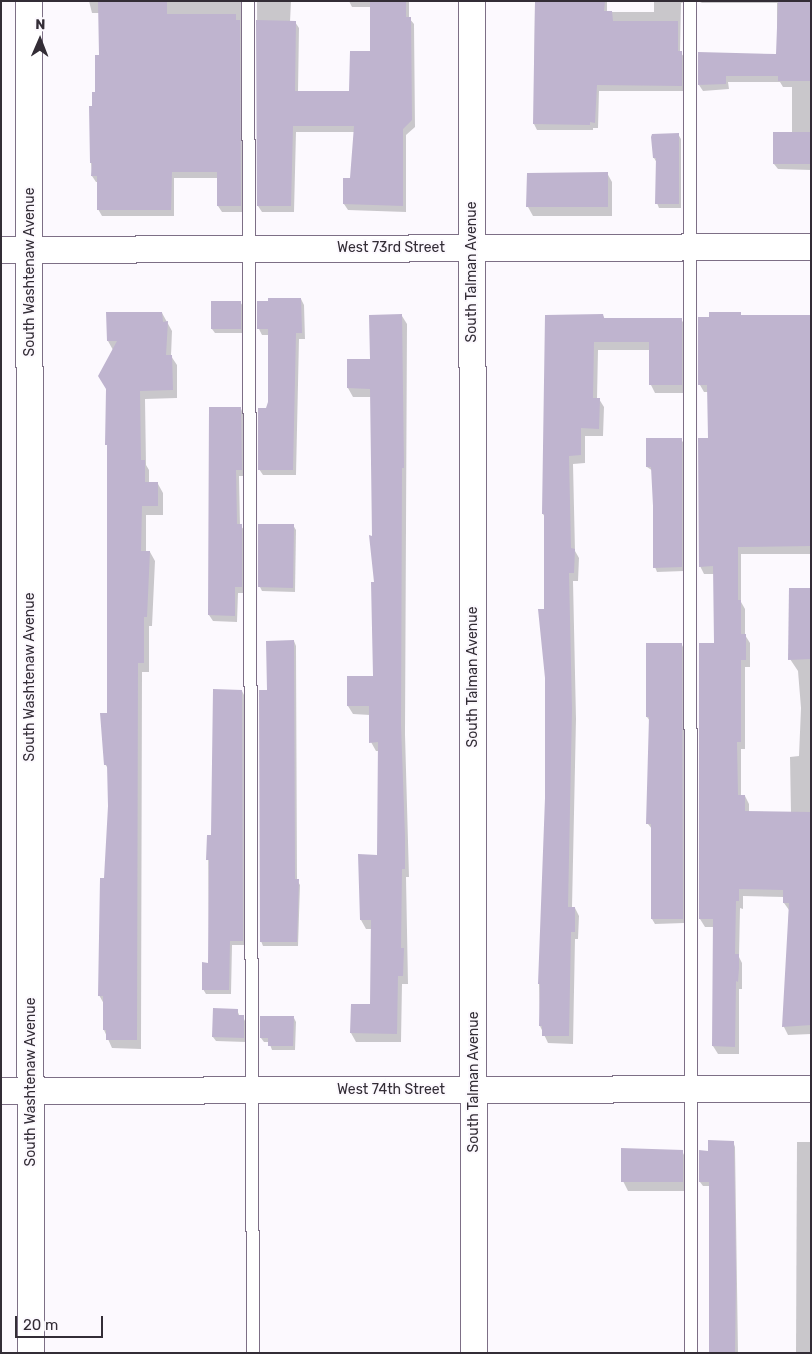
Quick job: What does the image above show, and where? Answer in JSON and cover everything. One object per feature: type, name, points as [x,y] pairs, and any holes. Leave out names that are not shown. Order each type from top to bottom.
[{"type":"street","name":"South Washtenaw Avenue","points":[[29,1],[31,1353]]},
{"type":"street","name":"South Talman Avenue","points":[[472,1],[474,1353]]},
{"type":"street","name":"West 73rd Street","points":[[1,250],[811,247]]},
{"type":"street","name":"West 74th Street","points":[[1,1091],[811,1089]]},
{"type":"lane","points":[[248,1],[254,1353]]},
{"type":"lane","points":[[690,1],[691,1353]]},
{"type":"building","points":[[98,1],[167,1],[167,14],[236,14],[236,20],[240,20],[241,206],[217,206],[217,172],[172,172],[171,210],[97,210],[97,176],[91,176],[92,163],[90,163],[89,106],[92,106],[92,92],[95,92],[95,55],[99,55]]},
{"type":"building","points":[[370,1],[406,1],[406,17],[411,17],[412,120],[403,129],[403,206],[343,204],[343,178],[350,178],[354,126],[293,126],[291,206],[257,206],[256,20],[296,21],[295,91],[349,91],[350,51],[370,51]]},
{"type":"building","points":[[535,1],[605,1],[604,11],[612,11],[613,21],[678,21],[678,51],[682,51],[682,86],[597,85],[595,123],[590,122],[590,125],[533,124]]},
{"type":"building","points":[[778,1],[811,1],[811,81],[778,81],[778,76],[726,76],[726,84],[698,85],[698,52],[776,54]]},
{"type":"building","points":[[773,132],[811,132],[811,164],[773,164]]},
{"type":"building","points":[[679,133],[679,204],[655,204],[656,158],[653,158],[652,134]]},
{"type":"building","points":[[608,172],[608,207],[526,207],[527,173]]},
{"type":"building","points":[[268,298],[301,298],[302,333],[296,333],[293,470],[258,470],[258,408],[266,408],[268,402],[268,329],[257,329],[257,301],[268,301]]},
{"type":"building","points":[[211,301],[241,301],[241,329],[211,329]]},
{"type":"building","points":[[106,312],[162,312],[163,322],[168,321],[166,355],[172,355],[173,390],[140,391],[141,460],[145,460],[145,482],[158,482],[158,506],[142,506],[141,551],[150,551],[147,617],[144,617],[144,663],[138,663],[137,1040],[106,1040],[106,1030],[103,1030],[103,996],[98,996],[100,878],[104,878],[108,806],[107,765],[104,765],[100,713],[107,713],[106,389],[98,376],[117,341],[107,341]]},
{"type":"building","points":[[709,312],[741,312],[741,315],[811,315],[811,546],[738,547],[738,600],[741,600],[741,634],[746,634],[746,660],[741,660],[741,742],[737,742],[738,795],[745,795],[745,811],[811,812],[811,1025],[782,1027],[789,903],[783,903],[783,890],[739,889],[739,901],[736,901],[735,954],[739,954],[739,968],[738,982],[736,981],[735,1047],[712,1046],[713,919],[699,919],[699,643],[714,643],[713,566],[699,567],[698,438],[708,438],[707,385],[698,385],[698,317],[709,317]]},
{"type":"building","points":[[402,314],[404,468],[402,468],[401,725],[405,836],[405,869],[402,869],[401,948],[404,948],[403,976],[398,976],[397,1034],[350,1033],[351,1004],[370,1004],[371,920],[360,920],[358,854],[377,855],[378,742],[369,743],[369,706],[347,706],[347,676],[373,676],[371,582],[374,582],[369,535],[372,536],[370,389],[347,388],[347,359],[370,359],[369,315]]},
{"type":"building","points":[[603,314],[604,318],[682,318],[682,385],[649,385],[649,342],[594,342],[593,398],[600,398],[599,429],[581,428],[581,455],[569,456],[571,548],[575,549],[574,573],[569,573],[572,710],[568,907],[575,907],[575,932],[571,932],[569,1036],[542,1036],[542,1026],[539,1026],[540,984],[538,984],[545,798],[545,678],[538,609],[544,609],[544,514],[542,514],[545,315]]},
{"type":"building","points":[[209,407],[241,407],[242,470],[236,470],[237,524],[242,524],[242,587],[235,587],[235,616],[208,615]]},
{"type":"building","points":[[646,438],[682,438],[682,567],[653,568],[651,467],[646,467]]},
{"type":"building","points":[[258,524],[294,524],[293,588],[258,587]]},
{"type":"building","points":[[789,588],[811,588],[811,659],[788,660]]},
{"type":"building","points":[[294,640],[295,879],[299,879],[297,942],[260,942],[259,690],[267,690],[266,641]]},
{"type":"building","points":[[646,643],[682,643],[683,919],[651,919],[651,824],[646,824],[649,717],[646,717]]},
{"type":"building","points":[[213,689],[242,690],[243,941],[230,941],[229,990],[202,990],[202,962],[208,963],[209,860],[206,860],[207,835],[211,835]]},
{"type":"building","points":[[213,1008],[238,1009],[238,1015],[244,1015],[244,1038],[212,1037]]},
{"type":"building","points":[[260,1016],[294,1016],[293,1046],[268,1046],[268,1038],[260,1038]]},
{"type":"building","points":[[708,1140],[734,1141],[735,1353],[709,1353],[709,1182],[699,1182],[699,1150],[708,1151]]},
{"type":"building","points":[[621,1148],[683,1150],[683,1182],[621,1182]]}]
